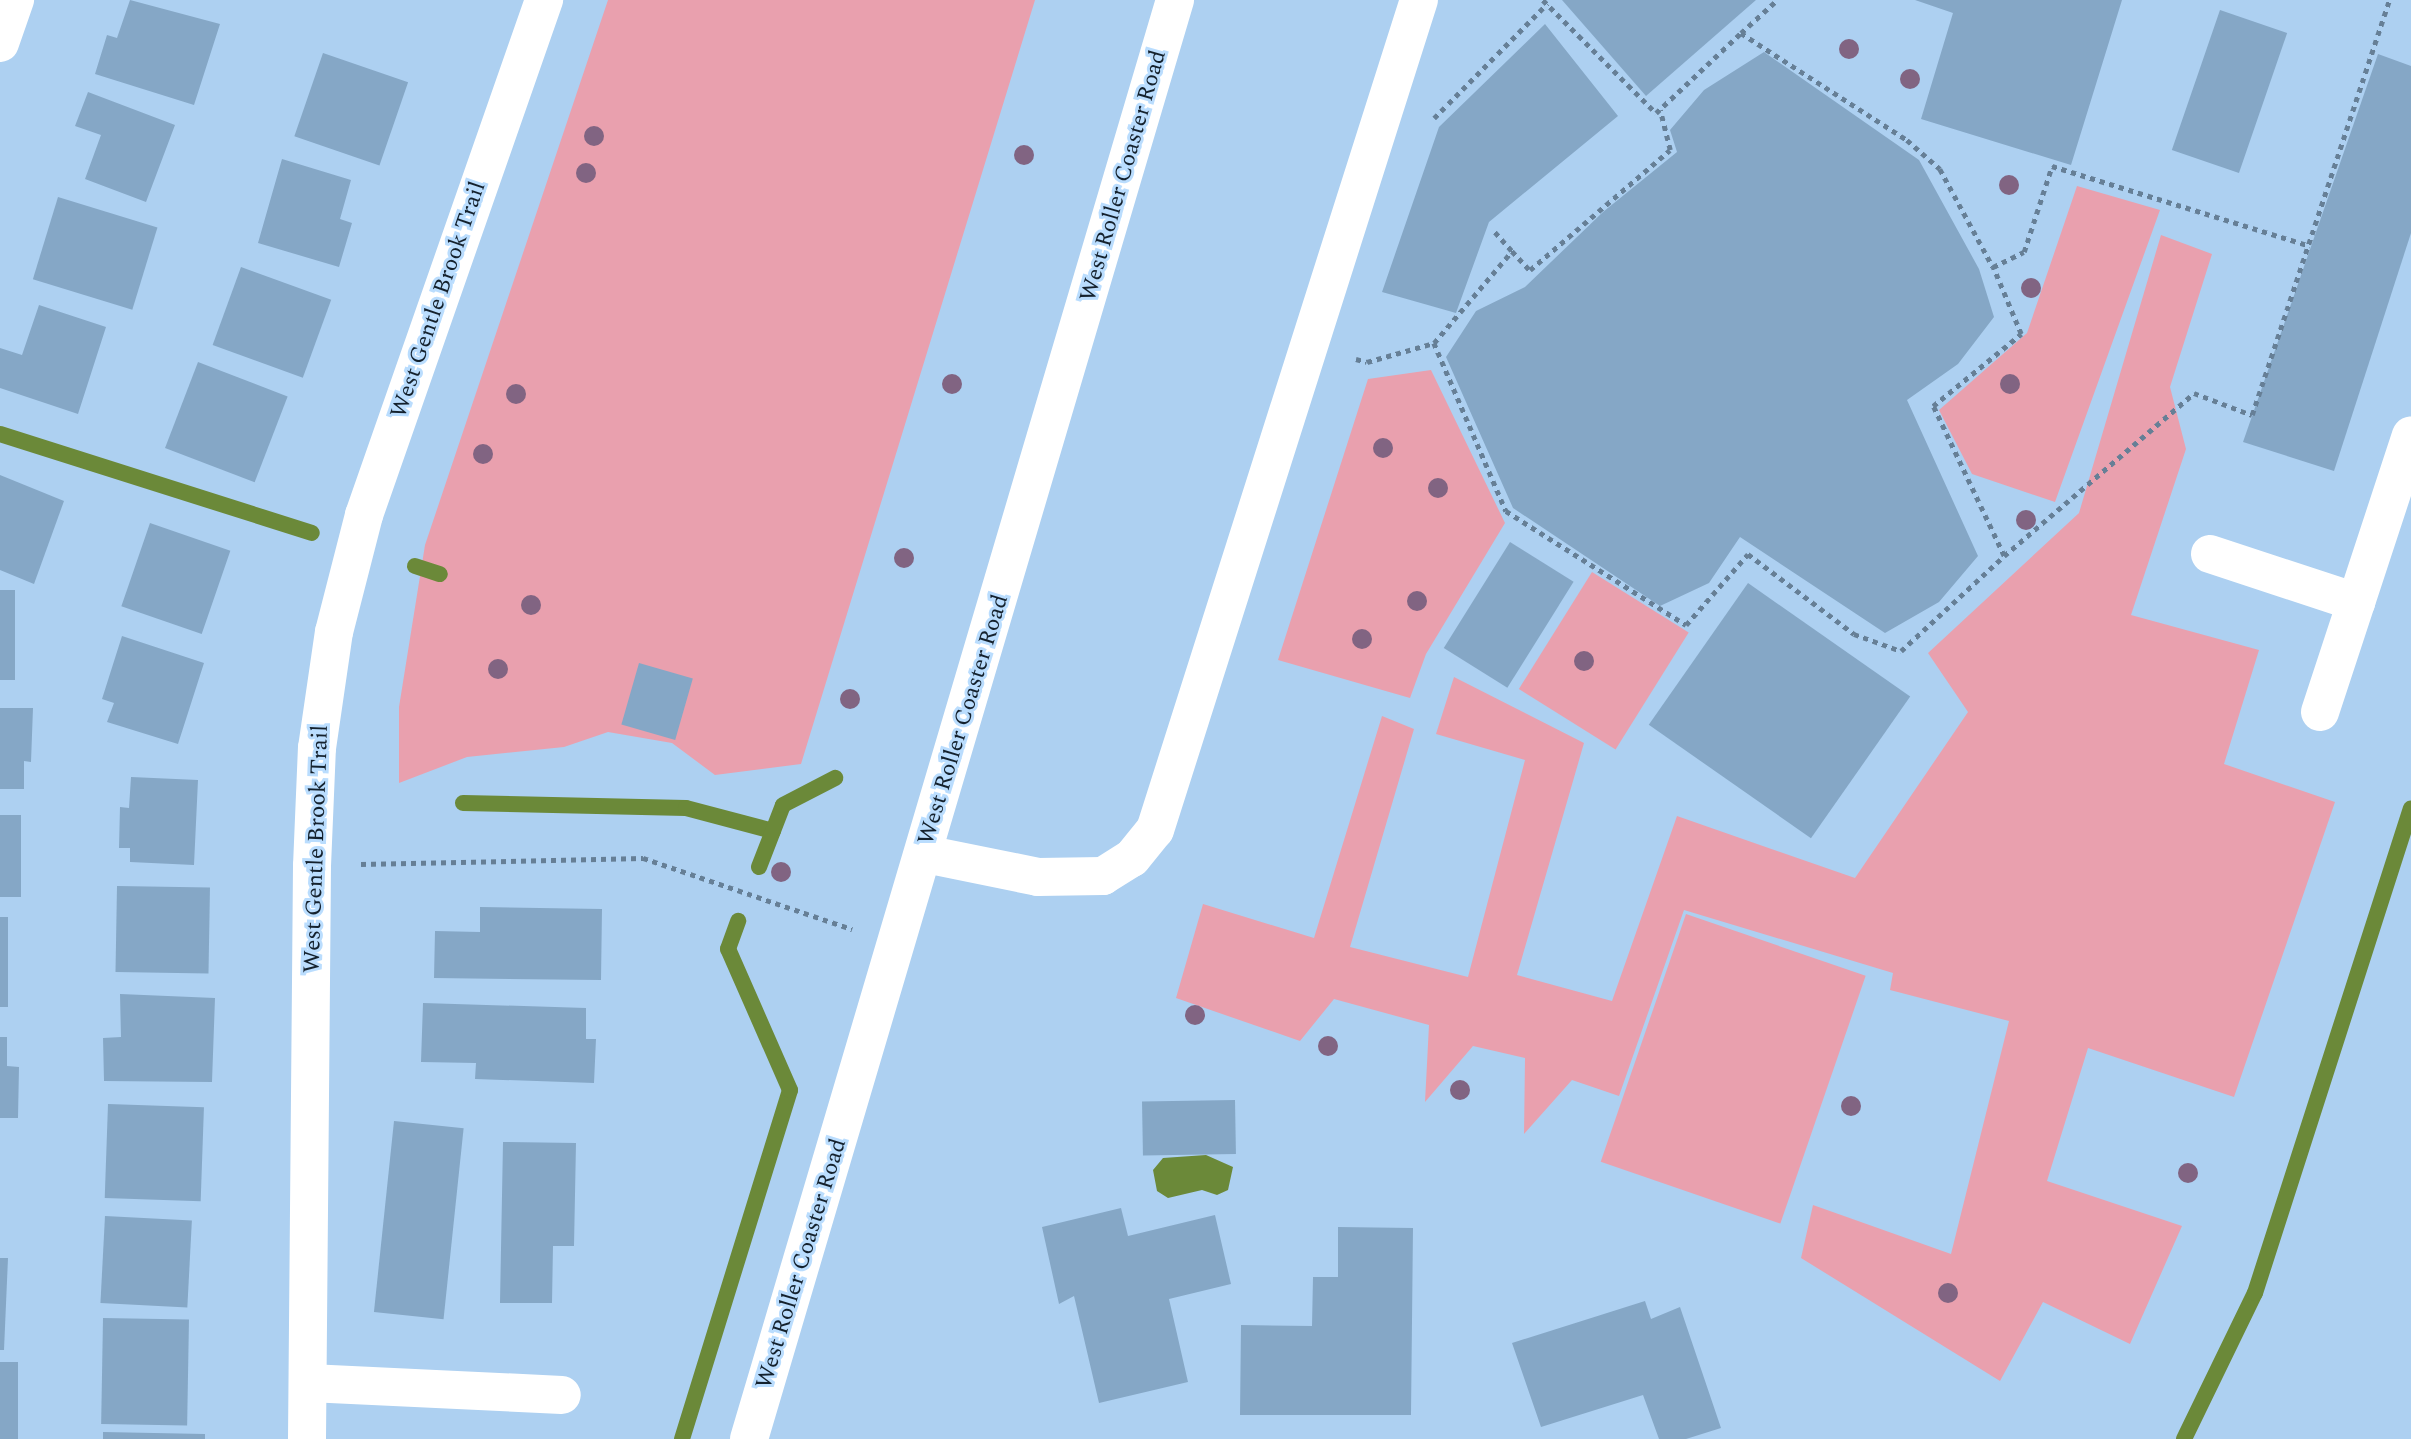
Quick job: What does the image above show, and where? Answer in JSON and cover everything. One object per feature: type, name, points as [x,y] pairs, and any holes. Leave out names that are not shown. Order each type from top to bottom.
[{"type":"street","points":[[0,43],[15,0]]},
{"type":"street","name":"West Gentle Brook Trail","points":[[307,1439],[312,866],[317,748],[334,632],[364,515],[544,0]]},
{"type":"street","name":"West Roller Coaster Road","points":[[750,1439],[1175,0]]},
{"type":"street","points":[[925,853],[1038,877],[1102,877],[1132,858],[1154,830],[1419,0]]},
{"type":"street","points":[[2320,712],[2411,436]]},
{"type":"street","points":[[2210,554],[2356,602]]},
{"type":"street","points":[[309,1382],[562,1395]]},
{"type":"path","points":[[1431,121],[1545,2],[1656,113],[1777,0]]},
{"type":"path","points":[[1434,344],[1506,511],[1686,625],[1748,554],[1854,634],[1901,651],[2004,556],[2194,393],[2252,415],[2389,0]]},
{"type":"path","points":[[1741,33],[1907,140],[1940,169],[1993,267],[2021,334],[1933,407],[2004,556]]},
{"type":"path","points":[[1495,232],[1530,270],[1670,150],[1660,110]]},
{"type":"path","points":[[1993,267],[2024,252],[2052,166],[2310,246]]},
{"type":"path","points":[[1352,358],[1367,362],[1434,344],[1512,251]]},
{"type":"path","points":[[312,866],[643,858],[859,932]]},
{"type":"shaded area","points":[[608,0],[1035,0],[801,764],[715,775],[672,743],[608,732],[564,747],[467,757],[399,783],[399,707],[425,545]]},
{"type":"shaded area","points":[[2077,186],[2160,210],[2055,502],[1972,474],[1939,410],[2027,333]]},
{"type":"shaded area","points":[[2161,235],[2212,254],[2170,387],[2186,449],[2131,615],[2259,650],[2224,764],[2335,802],[2234,1097],[2088,1048],[2047,1181],[2182,1226],[2130,1344],[2043,1302],[2000,1381],[1801,1258],[1813,1205],[1951,1254],[2009,1021],[1890,990],[1893,973],[1684,910],[1619,1096],[1572,1080],[1524,1134],[1525,1058],[1473,1046],[1425,1102],[1429,1025],[1334,999],[1300,1041],[1176,998],[1203,904],[1314,938],[1382,716],[1414,729],[1350,947],[1468,977],[1525,760],[1436,734],[1454,677],[1584,743],[1517,975],[1612,1001],[1677,816],[1855,878],[1968,712],[1928,653],[2079,513]]},
{"type":"shaded area","points":[[1431,370],[1505,523],[1426,654],[1410,698],[1278,660],[1368,379]]},
{"type":"shaded area","points":[[1592,572],[1689,632],[1616,749],[1519,689]]},
{"type":"shaded area","points":[[1686,914],[1866,976],[1780,1224],[1601,1162]]},
{"type":"shaded area","points":[[1206,1155],[1233,1167],[1228,1190],[1217,1195],[1202,1190],[1168,1198],[1157,1191],[1153,1170],[1163,1158]]},
{"type":"building","points":[[130,0],[220,24],[194,105],[95,74],[107,35],[117,38]]},
{"type":"building","points":[[1562,0],[1756,0],[1646,96]]},
{"type":"building","points":[[1915,0],[2122,0],[2071,165],[1921,119],[1953,13]]},
{"type":"building","points":[[2220,10],[2287,33],[2239,173],[2172,150]]},
{"type":"building","points":[[1545,24],[1618,116],[1489,222],[1456,313],[1382,292],[1439,127]]},
{"type":"building","points":[[1764,52],[1919,160],[1979,269],[1994,317],[1958,364],[1907,400],[1978,556],[1939,602],[1885,633],[1740,537],[1709,583],[1660,606],[1513,508],[1446,357],[1476,311],[1525,287],[1603,212],[1677,152],[1670,130],[1704,90]]},
{"type":"building","points":[[323,53],[408,82],[379,166],[294,136]]},
{"type":"building","points":[[2378,54],[2411,66],[2411,233],[2334,471],[2243,442]]},
{"type":"building","points":[[88,92],[175,125],[146,202],[85,179],[101,135],[75,126]]},
{"type":"building","points":[[282,159],[351,180],[340,219],[352,223],[339,267],[258,243]]},
{"type":"building","points":[[58,197],[157,227],[132,310],[33,279]]},
{"type":"building","points":[[241,267],[331,300],[303,378],[213,345]]},
{"type":"building","points":[[39,305],[106,327],[78,414],[0,388],[0,348],[22,355]]},
{"type":"building","points":[[198,362],[288,396],[255,482],[165,448]]},
{"type":"building","points":[[0,475],[64,501],[34,584],[0,570]]},
{"type":"building","points":[[150,523],[230,551],[202,634],[121,606]]},
{"type":"building","points":[[1510,542],[1574,582],[1507,688],[1444,648]]},
{"type":"building","points":[[1748,583],[1910,697],[1811,838],[1649,725]]},
{"type":"building","points":[[0,590],[15,590],[15,680],[0,680]]},
{"type":"building","points":[[122,636],[204,663],[178,744],[107,722],[114,703],[102,699]]},
{"type":"building","points":[[639,663],[693,678],[675,740],[621,725]]},
{"type":"building","points":[[0,708],[33,708],[31,762],[24,761],[24,789],[0,789]]},
{"type":"building","points":[[131,777],[198,780],[194,865],[130,862],[130,848],[119,848],[120,807],[129,808]]},
{"type":"building","points":[[0,815],[21,815],[21,897],[0,897]]},
{"type":"building","points":[[117,886],[210,888],[208,974],[115,972]]},
{"type":"building","points":[[480,907],[602,909],[601,980],[434,978],[435,931],[480,932]]},
{"type":"building","points":[[0,917],[8,917],[8,1007],[0,1007]]},
{"type":"building","points":[[120,994],[215,998],[212,1082],[104,1081],[103,1038],[121,1037]]},
{"type":"building","points":[[423,1003],[586,1008],[586,1039],[596,1039],[594,1083],[475,1079],[476,1063],[421,1062]]},
{"type":"building","points":[[0,1037],[7,1037],[7,1066],[19,1067],[18,1118],[0,1118]]},
{"type":"building","points":[[1235,1100],[1236,1154],[1143,1156],[1142,1102]]},
{"type":"building","points":[[108,1104],[204,1107],[201,1201],[105,1198]]},
{"type":"building","points":[[394,1121],[464,1128],[444,1319],[374,1312]]},
{"type":"building","points":[[503,1142],[576,1143],[574,1246],[553,1246],[552,1303],[500,1303]]},
{"type":"building","points":[[1121,1208],[1128,1236],[1215,1215],[1231,1284],[1169,1299],[1188,1382],[1099,1403],[1074,1296],[1059,1304],[1042,1227]]},
{"type":"building","points":[[105,1216],[192,1221],[187,1307],[100,1303]]},
{"type":"building","points":[[1338,1227],[1413,1228],[1411,1415],[1240,1415],[1241,1325],[1312,1326],[1313,1277],[1338,1277]]},
{"type":"building","points":[[0,1258],[8,1258],[4,1350],[0,1350]]},
{"type":"building","points":[[1645,1301],[1651,1319],[1680,1307],[1721,1428],[1686,1439],[1659,1439],[1643,1395],[1541,1427],[1512,1343]]},
{"type":"building","points":[[103,1318],[189,1320],[187,1425],[101,1424]]},
{"type":"building","points":[[0,1362],[18,1362],[18,1439],[0,1439]]},
{"type":"building","points":[[103,1432],[205,1434],[205,1439],[103,1439]]},
{"type":"waterway","points":[[0,434],[312,533]]},
{"type":"waterway","points":[[415,566],[440,574]]},
{"type":"waterway","points":[[759,867],[783,805],[835,778]]},
{"type":"waterway","points":[[463,803],[686,808],[773,831]]},
{"type":"waterway","points":[[2184,1439],[2255,1293],[2411,808]]},
{"type":"waterway","points":[[682,1439],[790,1090],[728,949],[738,921]]}]
